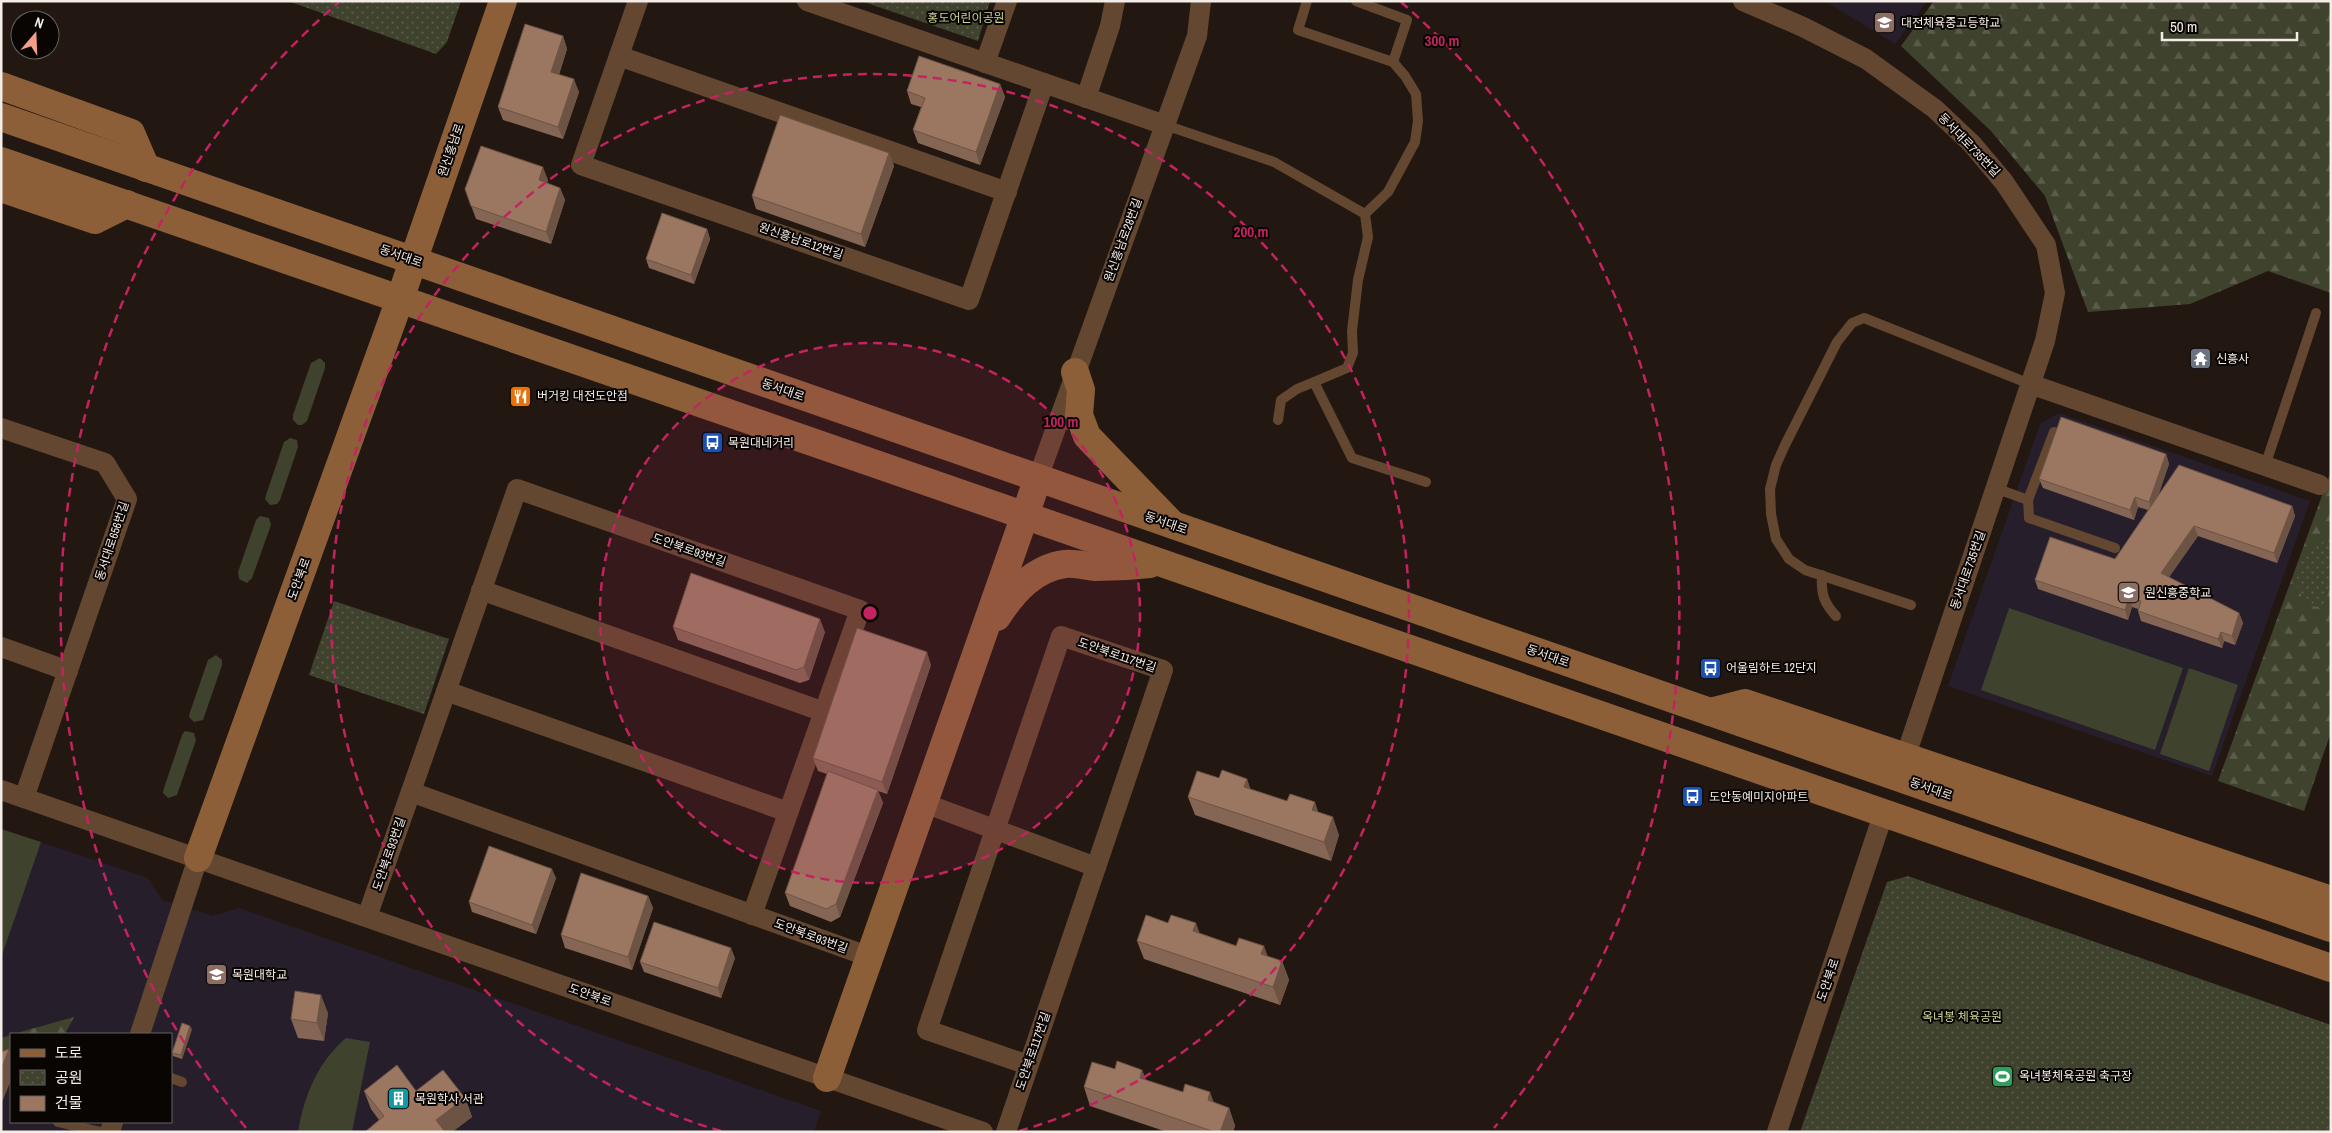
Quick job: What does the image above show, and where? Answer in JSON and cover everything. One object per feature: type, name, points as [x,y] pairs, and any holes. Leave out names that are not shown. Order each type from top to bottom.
[{"type":"street","name":"원신흥남로","points":[[400,299],[502,1]]},
{"type":"street","name":"원신흥남로12번길","points":[[638,1],[581,165],[969,300],[1044,83]]},
{"type":"street","points":[[807,1],[1165,125]]},
{"type":"street","points":[[985,63],[1007,1]]},
{"type":"street","points":[[1086,98],[1110,26],[1115,1]]},
{"type":"street","name":"원신흥남로28번길","points":[[1038,478],[1197,36],[1201,1]]},
{"type":"street","name":"동서대로735번길","points":[[1743,1],[1803,27],[1866,59],[1935,109],[1972,144],[2004,182],[2046,244],[2055,293],[2045,341],[1906,755]]},
{"type":"street","points":[[619,56],[1006,192]]},
{"type":"street","points":[[1,86],[131,133],[146,168]]},
{"type":"street","name":"동서대로","points":[[1,117],[2331,928]]},
{"type":"street","points":[[1,161],[1024,517],[1160,562],[2331,968]]},
{"type":"street","points":[[1,188],[94,220],[127,204]]},
{"type":"street","name":"도안북로","points":[[198,858],[400,299]]},
{"type":"street","points":[[1075,372],[1081,390],[1080,415],[1087,436],[1172,525]]},
{"type":"street","points":[[2030,384],[2320,485]]},
{"type":"street","name":"동서대로656번길","points":[[1,428],[106,463],[127,499],[24,798]]},
{"type":"street","points":[[828,1078],[1038,478]]},
{"type":"street","name":"도안북로93번길","points":[[367,917],[516,490],[860,610],[752,915]]},
{"type":"street","points":[[979,646],[1008,598],[1027,581],[1047,568],[1067,564],[1125,567],[1160,562]]},
{"type":"street","points":[[481,590],[824,712]]},
{"type":"street","name":"도안북로117번길","points":[[1006,1132],[1163,670],[1061,636],[927,1030],[1028,1065]]},
{"type":"street","points":[[1,647],[68,671]]},
{"type":"street","points":[[446,691],[788,812]]},
{"type":"street","points":[[1710,712],[1745,702],[2331,900]]},
{"type":"street","points":[[1695,748],[1728,775],[2331,985]]},
{"type":"street","name":"도안북로","points":[[1,790],[983,1132]]},
{"type":"street","name":"도안북로93번길","points":[[411,792],[870,957]]},
{"type":"street","points":[[924,803],[1096,867]]},
{"type":"street","name":"도안북로","points":[[1777,1132],[1880,828]]},
{"type":"street","points":[[140,1033],[198,858]]},
{"type":"lane","points":[[1307,1],[1298,30],[1393,62],[1405,76],[1416,94],[1418,121],[1415,142],[1388,192],[1365,214]]},
{"type":"lane","points":[[1356,1],[1407,20],[1393,62]]},
{"type":"lane","points":[[1165,125],[1274,162],[1365,214]]},
{"type":"lane","points":[[1278,420],[1281,400],[1297,389],[1347,368],[1353,352],[1352,331],[1358,280],[1368,237],[1365,214]]},
{"type":"lane","points":[[2264,466],[2316,313]]},
{"type":"lane","points":[[1911,605],[1805,570],[1789,560],[1776,539],[1770,514],[1770,489],[1776,465],[1828,358],[1837,342],[1852,323],[1864,318],[2030,384]]},
{"type":"lane","points":[[1314,382],[1352,458],[1426,482]]},
{"type":"lane","points":[[2054,432],[2028,500],[2029,518],[2115,548]]},
{"type":"lane","points":[[1995,488],[2028,500]]},
{"type":"lane","points":[[1822,575],[1821,590],[1825,604],[1836,616]]},
{"type":"lane","points":[[62,1123],[101,1132]]},
{"type":"shaded area","name":"대전체육중고등학교","points":[[1825,1],[1927,1],[1895,44]]},
{"type":"shaded area","name":"원신흥중학교","points":[[2059,413],[2310,501],[2212,776],[1948,686],[2040,424]]},
{"type":"shaded area","name":"목원대학교","points":[[1,829],[148,878],[162,900],[213,916],[239,908],[821,1111],[814,1132],[1,1132]]},
{"type":"green space","points":[[288,1],[461,1],[447,42],[436,54]]},
{"type":"green space","name":"홍도어린이공원","points":[[861,1],[990,1],[978,41]]},
{"type":"green space","points":[[1934,1],[2331,1],[2331,293],[2268,271],[2190,304],[2088,312],[2045,196],[1991,131],[1901,46]]},
{"type":"green space","points":[[320,358],[325,363],[325,368],[307,421],[302,425],[298,425],[293,420],[293,415],[311,363]]},
{"type":"green space","points":[[290,438],[297,440],[298,447],[280,500],[277,504],[270,505],[265,499],[266,495],[284,442]]},
{"type":"green space","points":[[2331,471],[2331,732],[2304,811],[2218,781]]},
{"type":"green space","points":[[260,516],[269,518],[271,525],[252,578],[247,583],[239,579],[238,572],[256,520]]},
{"type":"green space","points":[[2331,542],[2331,586],[2322,609],[2309,604],[2302,596],[2298,588],[2297,570],[2304,554],[2311,547],[2320,543]]},
{"type":"green space","points":[[334,601],[449,639],[424,714],[309,675]]},
{"type":"green space","points":[[2009,608],[2183,668],[2155,750],[1981,690]]},
{"type":"green space","points":[[216,655],[222,660],[222,665],[203,720],[194,722],[189,717],[190,712],[208,660]]},
{"type":"green space","points":[[2189,668],[2238,685],[2209,771],[2160,754]]},
{"type":"green space","points":[[185,731],[194,733],[196,740],[177,795],[168,798],[163,793],[164,788]]},
{"type":"green space","points":[[1,829],[41,842],[1,958]]},
{"type":"green space","name":"옥녀봉 체육공원","points":[[1908,876],[2331,1025],[2331,1132],[1800,1132],[1887,882]]},
{"type":"green space","points":[[74,1017],[66,1033],[17,1033]]},
{"type":"green space","points":[[10,1035],[10,1052],[1,1056],[1,1038]]},
{"type":"green space","points":[[346,1038],[370,1042],[352,1132],[298,1132],[308,1092],[314,1080],[336,1047]]},
{"type":"building","points":[[525,24],[563,36],[551,72],[574,79],[558,127],[498,107]]},
{"type":"building","points":[[919,56],[1000,84],[976,152],[913,130],[925,98],[907,91]]},
{"type":"building","points":[[780,115],[889,153],[861,234],[752,196]]},
{"type":"building","points":[[481,146],[543,167],[539,180],[560,188],[546,232],[471,206],[465,189]]},
{"type":"building","points":[[662,213],[707,229],[691,275],[646,259]]},
{"type":"building","points":[[2061,417],[2166,454],[2149,502],[2135,497],[2130,510],[2039,479]]},
{"type":"building","points":[[2179,465],[2292,506],[2274,553],[2194,526],[2161,573],[2239,613],[2232,636],[2221,632],[2218,639],[2138,611],[2141,601],[2129,597],[2125,610],[2035,580],[2050,537],[2115,559]]},
{"type":"building","points":[[691,573],[820,619],[804,667],[796,670],[673,627]]},
{"type":"building","points":[[857,628],[927,652],[882,782],[813,758]]},
{"type":"building","points":[[1222,770],[1247,779],[1244,787],[1287,801],[1290,794],[1315,802],[1312,810],[1333,817],[1324,842],[1188,797],[1197,771],[1219,778]]},
{"type":"building","points":[[828,771],[878,790],[836,904],[826,909],[785,893]]},
{"type":"building","points":[[489,846],[552,869],[532,925],[469,902]]},
{"type":"building","points":[[581,873],[648,896],[628,957],[561,935]]},
{"type":"building","points":[[1146,915],[1168,923],[1171,915],[1196,923],[1193,931],[1236,946],[1239,938],[1264,946],[1261,954],[1282,961],[1273,987],[1137,941]]},
{"type":"building","points":[[654,922],[731,948],[718,988],[640,962]]},
{"type":"building","points":[[295,991],[321,995],[317,1023],[291,1019]]},
{"type":"building","points":[[182,1023],[190,1026],[181,1055],[172,1053]]},
{"type":"building","points":[[9,1049],[1,1070],[1,1052]]},
{"type":"building","points":[[1117,1061],[1142,1070],[1140,1078],[1183,1092],[1185,1084],[1210,1092],[1208,1100],[1229,1108],[1220,1132],[1215,1132],[1084,1087],[1092,1062],[1115,1069]]},
{"type":"building","points":[[397,1065],[416,1091],[443,1070],[465,1098],[436,1120],[445,1132],[365,1132],[384,1116],[364,1091]]},
{"type":"place","name":"대전체육중고등학교","points":[[1885,23]]},
{"type":"place","name":"신흥사","points":[[2200,359]]},
{"type":"place","name":"버거킹 대전도안점","points":[[521,396]]},
{"type":"place","name":"목원대네거리","points":[[712,443]]},
{"type":"place","name":"원신흥중학교","points":[[2129,593]]},
{"type":"place","name":"어울림하트 12단지","points":[[1710,668]]},
{"type":"place","name":"도안동예미지아파트","points":[[1693,797]]},
{"type":"place","name":"목원대학교","points":[[216,975]]},
{"type":"place","name":"옥녀봉체육공원 축구장","points":[[2003,1076]]},
{"type":"place","name":"목원학사 서관","points":[[399,1099]]}]
